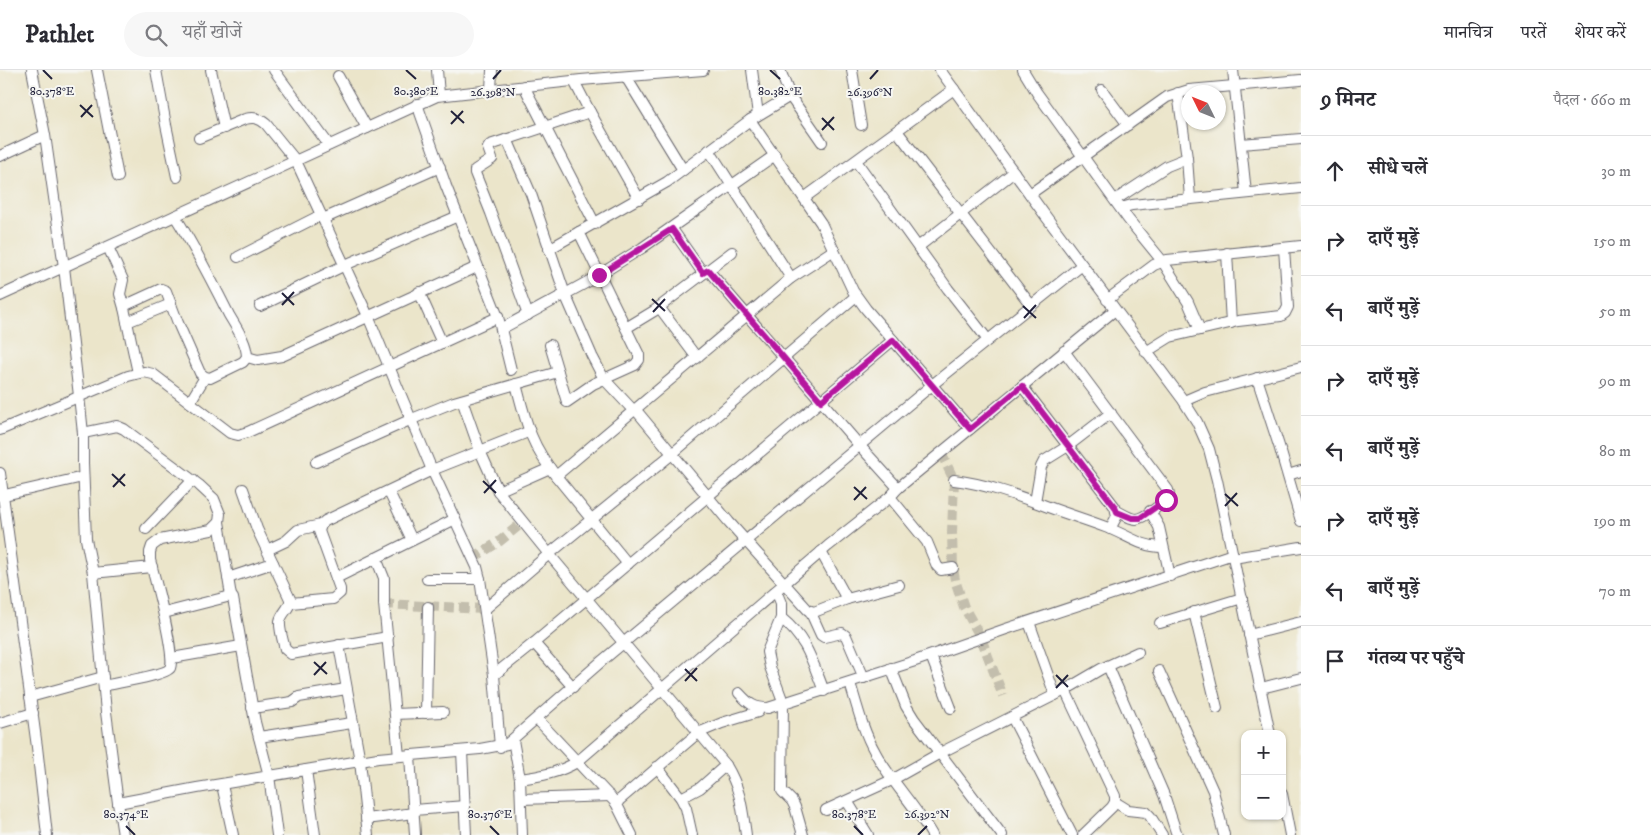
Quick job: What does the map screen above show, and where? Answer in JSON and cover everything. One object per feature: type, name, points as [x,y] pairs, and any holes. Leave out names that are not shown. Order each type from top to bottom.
[{"type":"street","points":[[32,70],[64,268],[83,433],[86,539],[93,573],[123,835]]},
{"type":"street","points":[[97,70],[118,177]]},
{"type":"street","points":[[156,70],[177,177]]},
{"type":"street","points":[[211,70],[224,128]]},
{"type":"street","points":[[274,70],[329,145]]},
{"type":"street","points":[[348,70],[336,73],[367,128]]},
{"type":"street","points":[[437,70],[439,96]]},
{"type":"street","points":[[491,90],[492,70]]},
{"type":"street","points":[[0,296],[417,104],[439,96],[574,81],[703,70]]},
{"type":"street","points":[[752,70],[754,118],[775,155],[821,223],[856,296],[970,429]]},
{"type":"street","points":[[780,70],[790,96],[822,142]]},
{"type":"street","points":[[852,70],[860,124]]},
{"type":"street","points":[[940,70],[1115,310],[1184,401],[1197,422],[1209,449],[1269,730]]},
{"type":"street","points":[[1023,70],[1037,93],[1163,262],[1188,302],[1200,330]]},
{"type":"street","points":[[1233,70],[1246,193]]},
{"type":"street","points":[[626,77],[683,170]]},
{"type":"street","points":[[1030,194],[1167,97],[1189,90],[1301,80]]},
{"type":"street","points":[[574,81],[639,199]]},
{"type":"street","points":[[524,86],[595,224]]},
{"type":"street","points":[[804,198],[954,89]]},
{"type":"street","points":[[1102,90],[1128,126]]},
{"type":"street","points":[[1178,93],[1187,158],[1190,199]]},
{"type":"street","points":[[549,249],[639,199],[683,170],[754,118],[790,96]]},
{"type":"street","points":[[417,104],[498,318],[510,370]]},
{"type":"street","points":[[528,315],[492,213],[475,173],[477,167],[492,159],[488,148],[490,145],[590,112]]},
{"type":"street","points":[[199,138],[245,119],[260,119],[296,161],[368,316],[432,470],[473,558],[480,579],[485,609],[494,675],[500,747]]},
{"type":"street","points":[[897,132],[1031,305]]},
{"type":"street","points":[[0,156],[44,136]]},
{"type":"street","points":[[507,139],[531,194],[565,294],[592,356],[604,378],[634,410],[784,584],[812,612],[821,635],[824,637],[842,633],[846,636],[864,678]]},
{"type":"street","points":[[1241,144],[1301,139]]},
{"type":"street","points":[[708,150],[791,278]]},
{"type":"street","points":[[501,329],[599,275],[672,229],[775,155]]},
{"type":"street","points":[[1118,204],[1167,166],[1187,158]]},
{"type":"street","points":[[856,161],[988,340]]},
{"type":"street","points":[[238,257],[322,217],[440,167]]},
{"type":"street","points":[[918,247],[1014,172]]},
{"type":"street","points":[[1118,204],[1132,205],[1301,188]]},
{"type":"street","points":[[124,308],[126,305],[161,289],[166,291],[200,373],[205,377],[210,378],[242,362],[247,357],[247,350],[231,318],[195,249],[175,216]]},
{"type":"street","points":[[260,306],[345,265],[458,216]]},
{"type":"street","points":[[672,229],[706,272],[898,488]]},
{"type":"street","points":[[550,345],[567,402],[593,384],[635,365],[639,360],[639,355],[580,232]]},
{"type":"street","points":[[1108,300],[1154,266],[1163,262],[1227,253],[1301,246]]},
{"type":"street","points":[[108,247],[124,280],[120,294],[138,372]]},
{"type":"street","points":[[1146,352],[1170,337],[1231,323],[1281,316],[1285,313],[1288,307],[1284,248]]},
{"type":"street","points":[[498,491],[553,472],[634,410],[791,278],[834,250]]},
{"type":"street","points":[[626,328],[660,307],[732,252]]},
{"type":"street","points":[[1227,253],[1231,323]]},
{"type":"street","points":[[118,803],[360,761],[500,747],[507,744],[623,643],[932,385],[1082,265]]},
{"type":"street","points":[[247,357],[258,360],[282,356],[477,266]]},
{"type":"street","points":[[419,292],[442,343]]},
{"type":"street","points":[[485,609],[549,554],[672,454],[856,296]]},
{"type":"street","points":[[127,322],[171,304]]},
{"type":"street","points":[[660,307],[696,358]]},
{"type":"street","points":[[520,779],[562,771],[577,762],[821,552],[1115,310]]},
{"type":"street","points":[[0,430],[138,372],[148,372],[230,432],[238,435],[498,318]]},
{"type":"street","points":[[494,675],[893,340]]},
{"type":"street","points":[[1064,351],[1168,490],[1169,496],[1166,500],[1140,518],[1136,519],[1117,512]]},
{"type":"street","points":[[1184,401],[1205,392],[1301,367]]},
{"type":"street","points":[[316,462],[412,419],[462,400],[558,372]]},
{"type":"street","points":[[190,402],[205,377]]},
{"type":"street","points":[[1257,378],[1301,521]]},
{"type":"street","points":[[516,384],[528,432],[536,447],[553,472],[593,518],[628,564]]},
{"type":"street","points":[[1022,386],[1115,507],[1117,516],[1110,529]]},
{"type":"street","points":[[462,400],[480,451],[498,491],[726,765],[738,786],[746,835]]},
{"type":"street","points":[[1035,502],[1041,467],[1044,461],[1068,446],[1111,413]]},
{"type":"street","points":[[83,433],[117,426],[124,429],[193,480],[214,499],[220,514],[219,522],[231,596],[235,602],[252,708],[269,776],[277,835]]},
{"type":"street","points":[[388,637],[291,654],[285,649],[280,623],[283,614],[291,603],[333,599],[337,597],[340,589],[320,536],[321,525],[325,521],[432,470],[528,432]]},
{"type":"street","points":[[1288,475],[1301,471]]},
{"type":"street","points":[[0,474],[33,713],[47,835]]},
{"type":"street","points":[[2,496],[83,477]]},
{"type":"street","points":[[146,529],[193,480]]},
{"type":"street","points":[[954,480],[977,483],[1110,529],[1137,542],[1162,547]]},
{"type":"street","points":[[243,489],[257,529],[291,603]]},
{"type":"street","points":[[389,492],[412,540]]},
{"type":"street","points":[[890,497],[927,542],[937,566],[941,570],[953,568]]},
{"type":"street","points":[[1150,511],[1159,527],[1170,576]]},
{"type":"street","points":[[336,578],[455,519]]},
{"type":"street","points":[[30,697],[104,681],[169,670],[172,666],[172,658],[164,613],[152,567],[150,552],[152,546],[160,540],[211,530],[219,522]]},
{"type":"street","points":[[267,550],[286,541],[298,530],[321,525]]},
{"type":"street","points":[[0,550],[10,545]]},
{"type":"street","points":[[739,693],[750,705],[758,708],[768,708],[850,683],[1029,622],[1233,556],[1301,547]]},
{"type":"street","points":[[821,552],[847,598]]},
{"type":"street","points":[[376,558],[384,578],[384,604],[395,714],[414,812],[415,835]]},
{"type":"street","points":[[228,578],[273,563]]},
{"type":"street","points":[[93,573],[152,567]]},
{"type":"street","points":[[427,579],[480,579]]},
{"type":"street","points":[[812,612],[847,598],[899,585]]},
{"type":"street","points":[[776,591],[781,603],[781,618],[767,652],[770,667],[783,702],[782,791],[795,807],[803,835]]},
{"type":"street","points":[[164,613],[231,596]]},
{"type":"street","points":[[1160,623],[1242,598]]},
{"type":"street","points":[[426,713],[428,607]]},
{"type":"street","points":[[1194,612],[1217,708]]},
{"type":"street","points":[[781,618],[796,631],[804,642],[824,691]]},
{"type":"street","points":[[1029,622],[1055,695]]},
{"type":"street","points":[[1250,635],[1301,622]]},
{"type":"street","points":[[534,643],[572,687]]},
{"type":"street","points":[[339,645],[360,761],[368,835]]},
{"type":"street","points":[[172,658],[241,646]]},
{"type":"street","points":[[826,810],[892,780],[940,753],[1138,652]]},
{"type":"street","points":[[931,656],[951,708]]},
{"type":"street","points":[[1108,666],[1164,796],[1177,835]]},
{"type":"street","points":[[891,668],[906,706],[1002,835]]},
{"type":"street","points":[[1159,671],[1213,791],[1224,835]]},
{"type":"street","points":[[1261,688],[1301,678]]},
{"type":"street","points":[[850,683],[866,735],[874,752],[892,780],[911,802],[932,835]]},
{"type":"street","points":[[252,708],[292,702],[299,696],[346,689]]},
{"type":"street","points":[[1065,690],[1115,796],[1115,802],[1112,807],[1082,835]]},
{"type":"street","points":[[395,714],[443,712]]},
{"type":"street","points":[[522,799],[612,800],[657,767],[698,733],[722,723],[758,712]]},
{"type":"street","points":[[0,724],[33,713]]},
{"type":"street","points":[[1012,717],[1072,835]]},
{"type":"street","points":[[536,719],[612,800],[632,835]]},
{"type":"street","points":[[259,737],[352,723]]},
{"type":"street","points":[[513,740],[522,799],[522,835]]},
{"type":"street","points":[[462,751],[466,835]]},
{"type":"street","points":[[681,798],[700,788],[726,765]]},
{"type":"street","points":[[657,767],[681,798],[686,808],[692,835]]},
{"type":"street","points":[[306,770],[315,835]]},
{"type":"street","points":[[222,785],[233,835]]},
{"type":"street","points":[[847,801],[868,835]]},
{"type":"street","points":[[1115,802],[1128,810],[1146,812],[1162,835]]},
{"type":"street","points":[[366,819],[465,806]]},
{"type":"street","points":[[1286,814],[1290,835]]},
{"type":"tunnel","points":[[941,453],[954,480],[952,533],[955,580],[964,607],[981,638],[1003,696]]},
{"type":"tunnel","points":[[473,558],[500,541],[523,522]]},
{"type":"tunnel","points":[[384,604],[485,609]]},
{"type":"route","points":[[599,275],[672,229],[703,273],[708,270],[821,401],[893,340],[970,429],[1022,386],[1117,512],[1136,519],[1166,500]]}]
